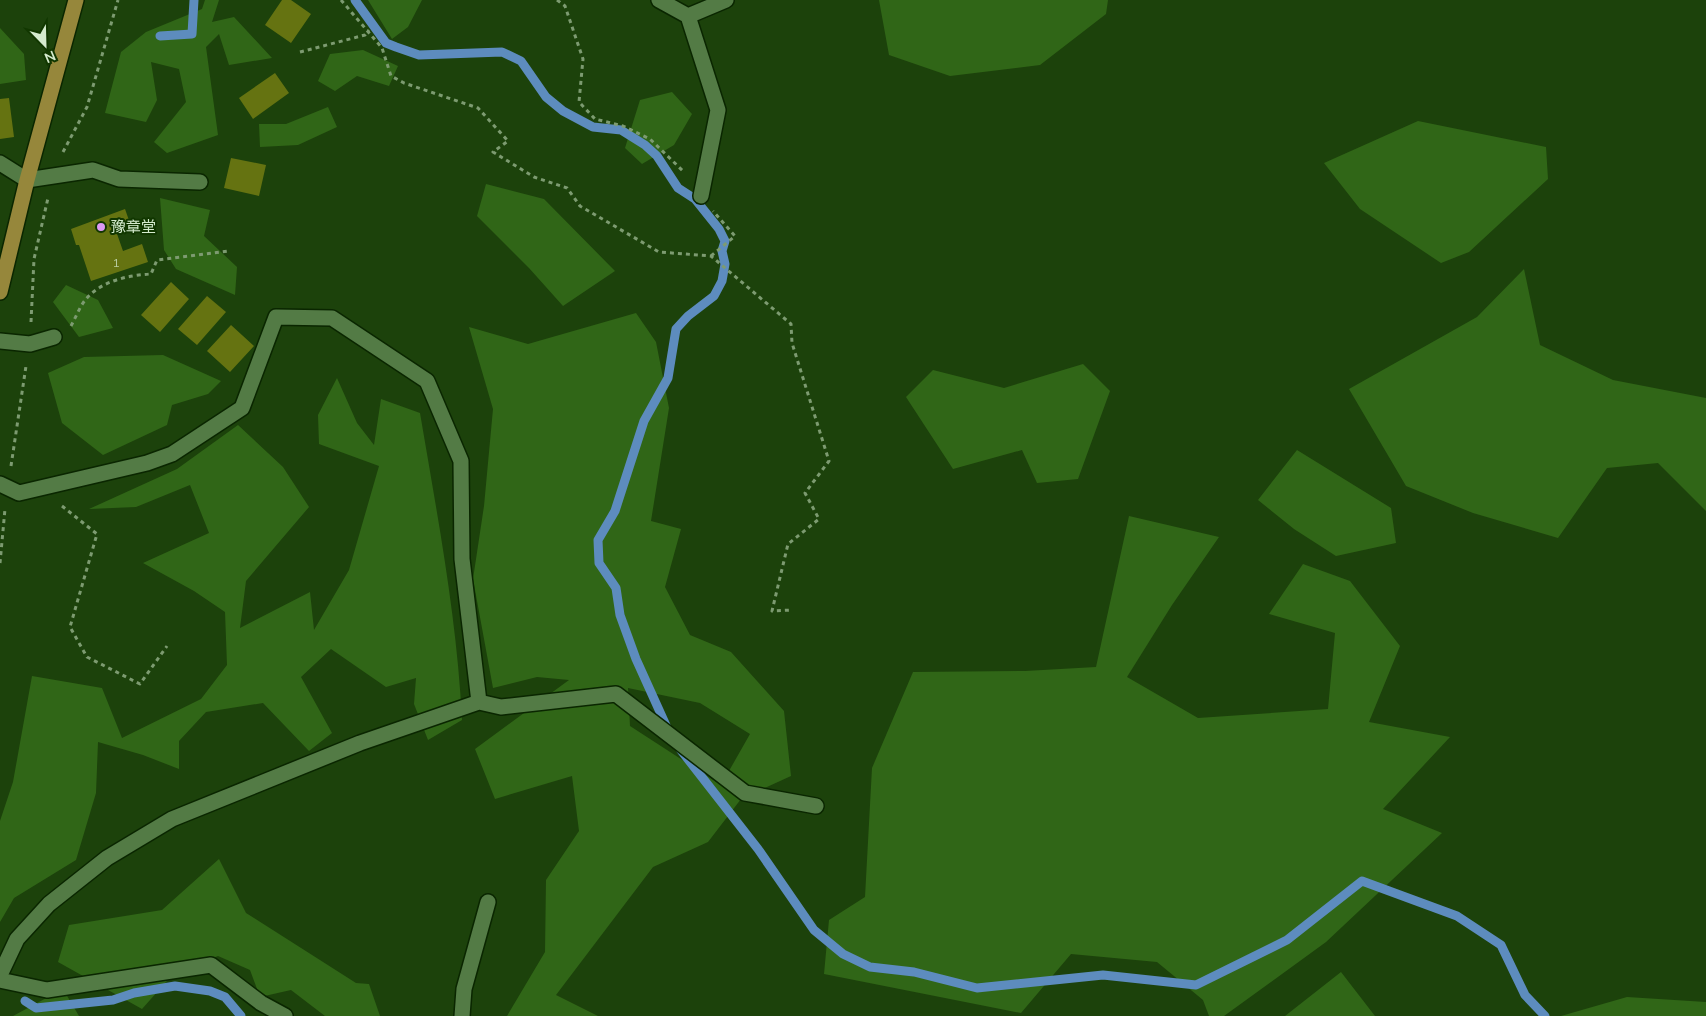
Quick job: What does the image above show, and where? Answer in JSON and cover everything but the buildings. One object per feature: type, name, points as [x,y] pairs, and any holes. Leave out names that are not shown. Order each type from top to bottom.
[{"type":"main road","points":[[0,292],[27,180],[76,0]]},
{"type":"street","points":[[659,0],[688,16],[718,110],[701,196]]},
{"type":"street","points":[[688,16],[726,0]]},
{"type":"street","points":[[0,163],[27,180],[93,170],[119,179],[200,182]]},
{"type":"street","points":[[4,486],[19,493],[147,463],[172,454],[242,408],[276,317],[332,318],[427,381],[461,461],[462,559],[479,702]]},
{"type":"street","points":[[0,342],[30,344],[54,337]]},
{"type":"street","points":[[0,975],[18,939],[49,904],[107,858],[172,819],[360,743],[479,702],[501,707],[616,694],[745,793],[816,806]]},
{"type":"street","points":[[462,1016],[464,989],[488,902]]},
{"type":"street","points":[[0,980],[47,990],[211,965],[261,1003],[285,1016]]},
{"type":"path","points":[[0,564],[4,486],[30,344],[34,259],[53,176],[87,107],[118,0]]},
{"type":"path","points":[[341,0],[369,30],[382,48],[391,76],[404,83],[478,108],[508,142],[493,152],[522,168],[534,178],[567,188],[580,206],[659,252],[711,256],[791,324],[792,343],[829,461],[805,493],[819,519],[788,544],[772,611],[792,610]]},
{"type":"path","points":[[557,0],[565,6],[583,59],[579,102],[595,120],[623,126],[650,138],[681,169],[735,236],[711,256]]},
{"type":"path","points":[[300,52],[365,35],[369,30]]},
{"type":"path","points":[[54,337],[65,334],[85,300],[96,289],[120,279],[151,274],[157,260],[228,251]]},
{"type":"path","points":[[41,488],[97,534],[70,627],[87,657],[140,684],[168,646]]},
{"type":"green space","points":[[205,0],[219,0],[212,22],[234,17],[272,58],[229,65],[219,34],[206,47],[218,135],[167,153],[154,142],[186,102],[179,69],[151,62],[157,100],[146,122],[105,113],[121,52],[146,32],[202,9]]},
{"type":"green space","points":[[368,0],[422,0],[408,27],[392,39]]},
{"type":"green space","points":[[879,0],[1108,0],[1106,14],[1040,65],[950,76],[889,55]]},
{"type":"green space","points":[[0,28],[24,54],[26,80],[0,84]]},
{"type":"green space","points":[[363,50],[398,66],[389,86],[357,76],[335,91],[318,81],[330,54]]},
{"type":"green space","points":[[672,92],[692,114],[674,145],[642,164],[625,148],[640,100]]},
{"type":"green space","points":[[328,107],[337,127],[298,145],[260,147],[259,124],[286,124]]},
{"type":"green space","points":[[1418,121],[1546,147],[1548,179],[1469,252],[1441,263],[1360,209],[1324,163]]},
{"type":"green space","points":[[486,184],[544,199],[615,271],[563,306],[529,268],[477,216]]},
{"type":"green space","points":[[160,198],[210,210],[204,236],[237,267],[235,295],[176,269],[164,250]]},
{"type":"green space","points":[[1524,269],[1540,345],[1613,380],[1706,398],[1706,511],[1658,463],[1607,468],[1558,538],[1473,513],[1406,486],[1349,389],[1477,317]]},
{"type":"green space","points":[[66,285],[98,300],[113,328],[79,337],[53,302]]},
{"type":"green space","points":[[636,313],[656,342],[669,408],[651,521],[681,529],[665,587],[690,635],[731,652],[784,711],[791,776],[741,799],[708,842],[653,867],[556,995],[598,1016],[507,1016],[545,952],[546,880],[579,831],[572,776],[495,799],[475,749],[569,680],[537,677],[493,688],[473,579],[484,506],[493,409],[469,327],[528,344]],"holes":[[[628,688],[700,703],[750,734],[721,785],[630,726]]]},
{"type":"green space","points":[[163,355],[221,381],[208,394],[172,405],[167,425],[103,455],[62,423],[48,373],[84,357]]},
{"type":"green space","points":[[1083,364],[1110,391],[1078,479],[1037,483],[1022,450],[953,469],[906,397],[933,370],[1004,388]]},
{"type":"green space","points":[[337,378],[357,423],[374,445],[381,399],[420,413],[451,604],[462,720],[428,740],[414,704],[416,678],[386,687],[331,649],[301,677],[332,733],[309,751],[263,703],[206,712],[179,741],[179,769],[143,755],[98,742],[96,793],[76,860],[14,898],[0,922],[0,821],[13,782],[32,676],[102,688],[122,738],[201,699],[227,665],[225,612],[194,591],[143,563],[209,533],[190,485],[136,507],[89,509],[177,469],[238,425],[283,467],[309,507],[246,581],[240,628],[310,592],[314,630],[349,570],[379,466],[319,444],[318,415]]},
{"type":"green space","points":[[1297,450],[1391,508],[1396,543],[1336,556],[1294,529],[1258,500]]},
{"type":"green space","points":[[1129,516],[1219,537],[1172,605],[1127,677],[1198,718],[1328,709],[1335,633],[1269,614],[1303,564],[1350,581],[1400,646],[1369,722],[1450,737],[1383,809],[1442,833],[1326,942],[1224,1016],[1209,1016],[1203,1000],[1157,962],[1071,954],[1021,1013],[824,974],[829,920],[865,897],[872,768],[913,672],[1025,671],[1096,667]]},
{"type":"green space","points":[[219,859],[246,913],[356,983],[369,984],[380,1016],[325,1016],[291,990],[260,997],[250,970],[218,956],[174,973],[142,1009],[58,962],[69,925],[162,910]]},
{"type":"green space","points":[[1341,972],[1375,1016],[1285,1016]]},
{"type":"green space","points":[[63,989],[79,1016],[13,1016]]},
{"type":"green space","points":[[1627,997],[1706,1002],[1706,1016],[1561,1016]]},
{"type":"waterway","points":[[160,36],[192,34],[194,0]]},
{"type":"waterway","points":[[355,0],[386,43],[396,47],[419,55],[502,52],[521,61],[546,97],[563,111],[593,127],[621,130],[645,145],[657,156],[678,188],[695,199],[719,229],[725,241],[722,251],[725,264],[722,281],[714,296],[688,316],[676,329],[668,378],[644,421],[615,511],[598,540],[599,563],[616,588],[620,615],[636,659],[669,732]]},
{"type":"waterway","points":[[680,749],[758,849],[814,930],[843,954],[870,967],[914,972],[977,988],[1103,975],[1196,985],[1287,940],[1362,881],[1457,916],[1501,945],[1525,995],[1545,1016]]},
{"type":"waterway","points":[[25,1001],[36,1008],[113,1000],[134,993],[175,986],[210,991],[225,997],[241,1016]]},
{"type":"place","name":"豫章堂","points":[[101,227]]}]
